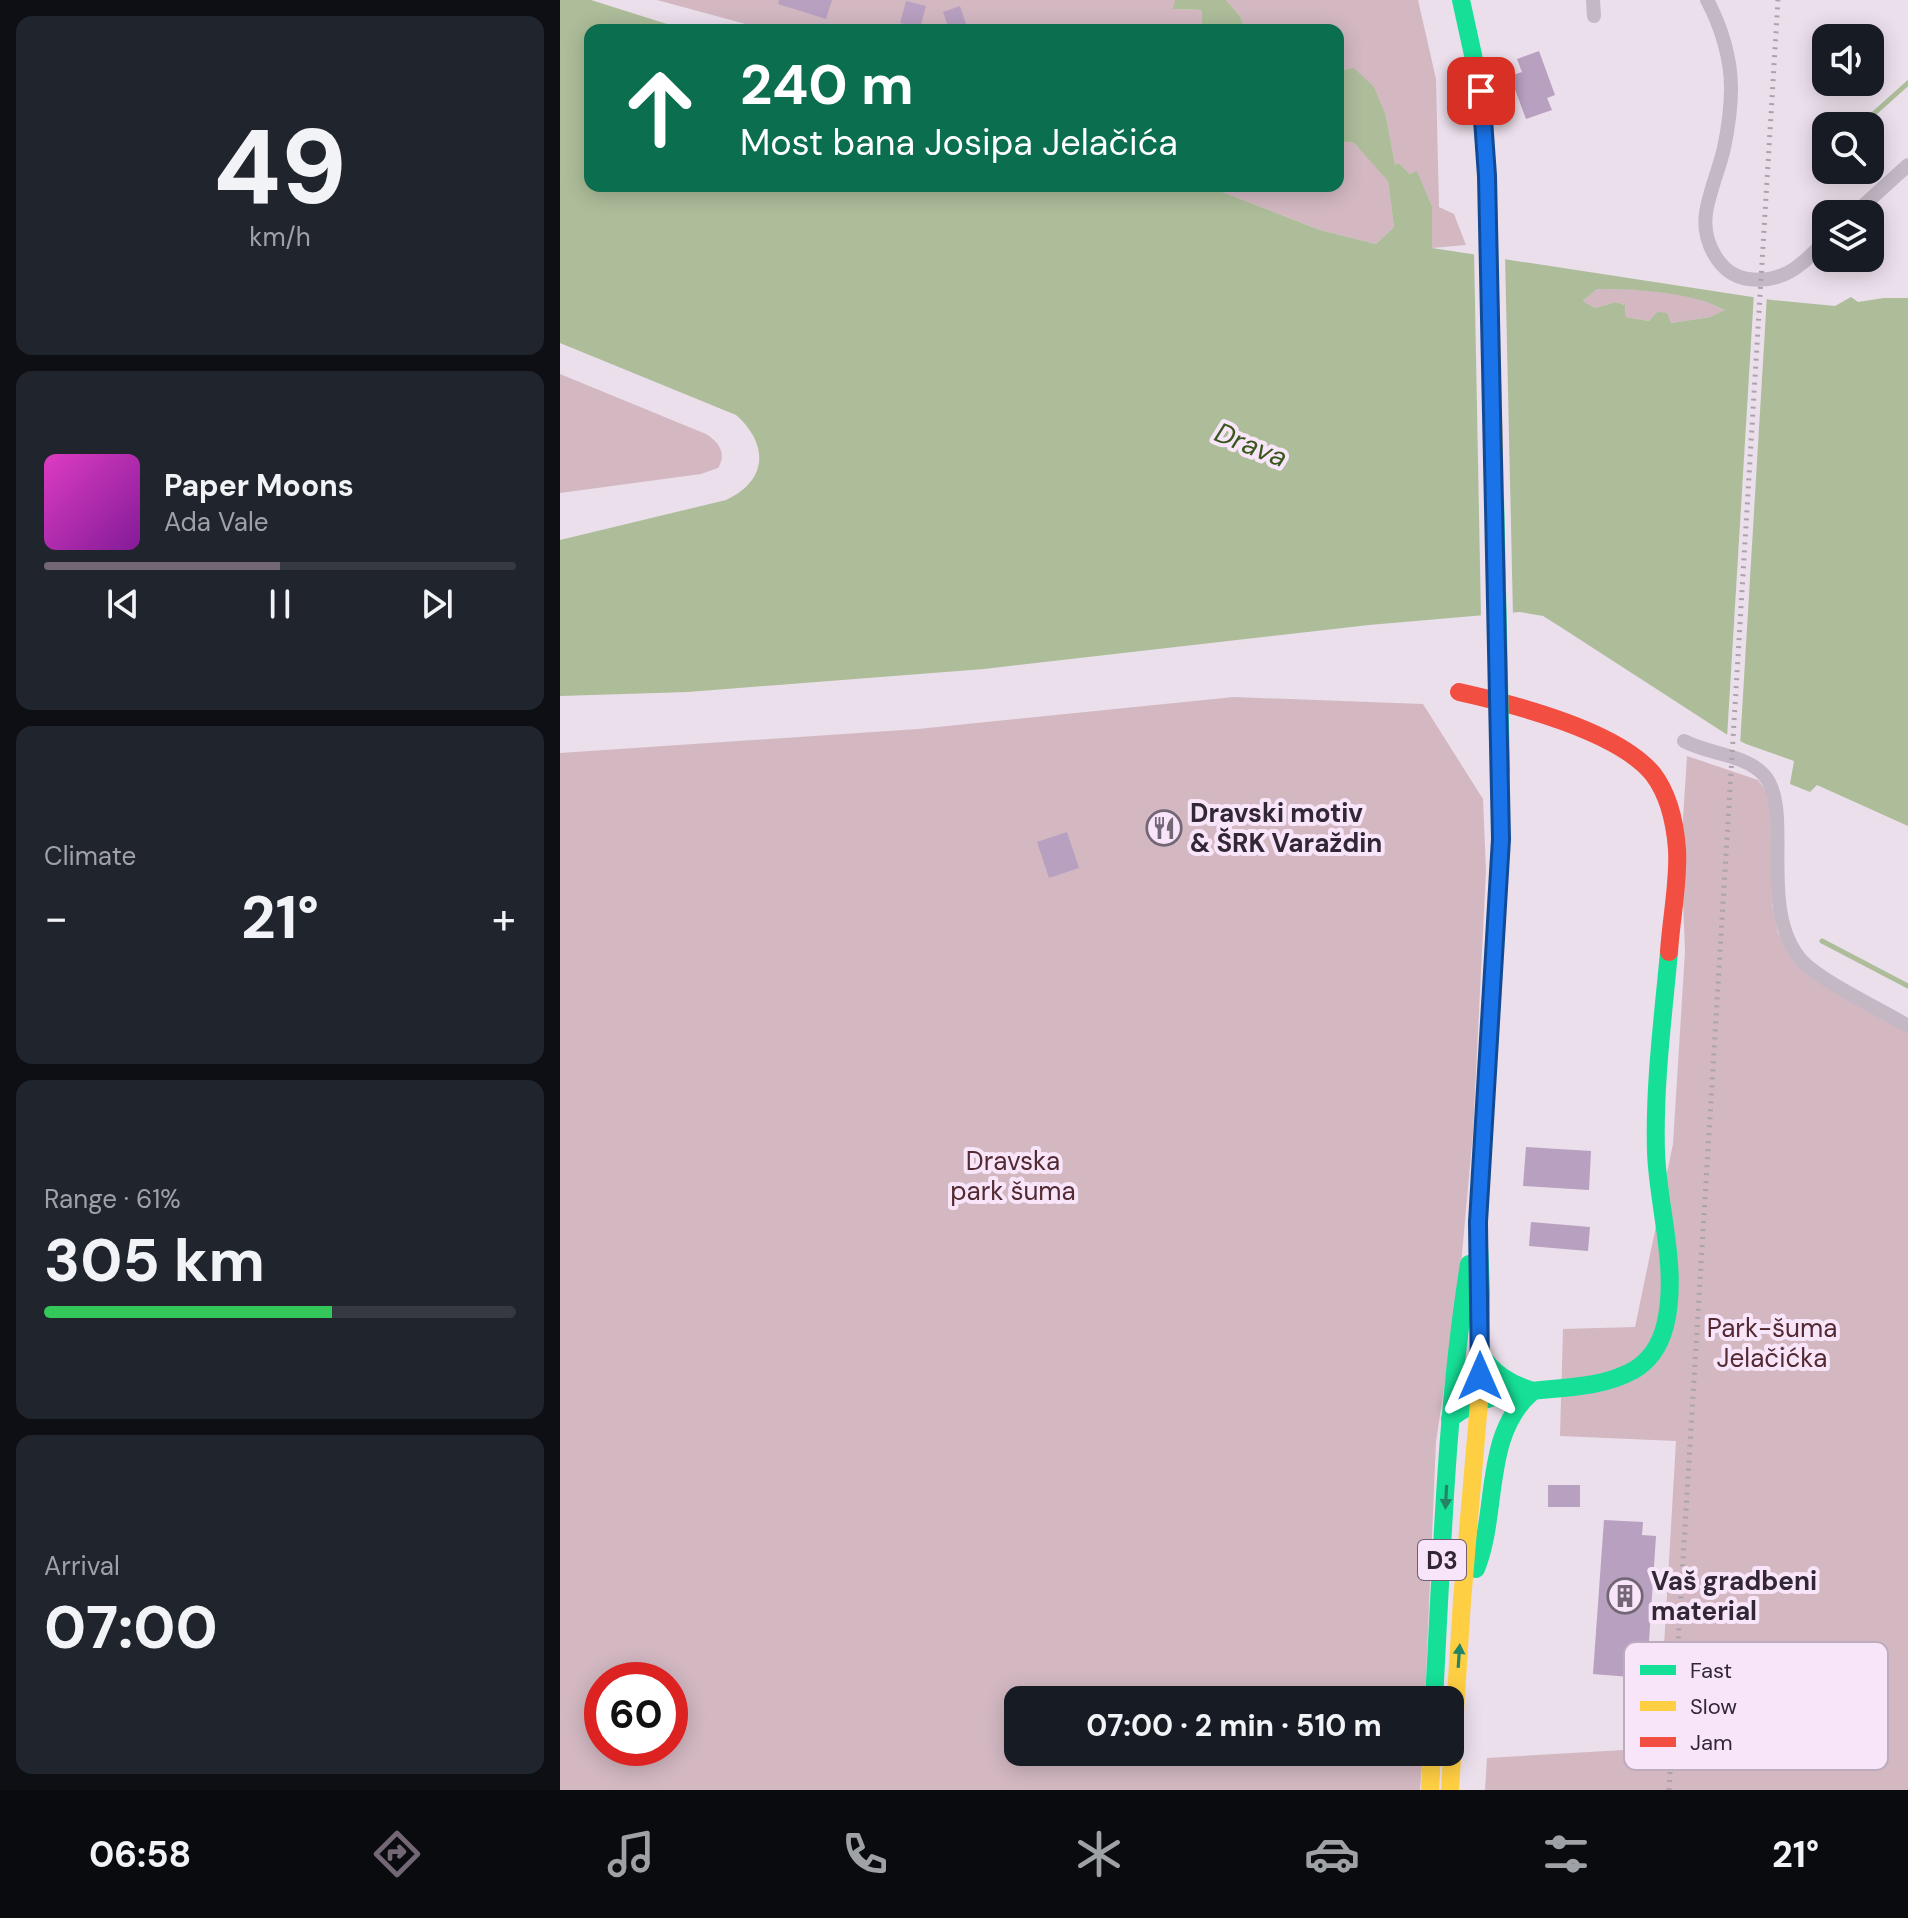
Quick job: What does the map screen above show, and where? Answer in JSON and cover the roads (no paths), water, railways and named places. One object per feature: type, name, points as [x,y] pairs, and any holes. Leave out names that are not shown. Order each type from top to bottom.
[{"type":"main road","name":"D3","points":[[1450,1790],[1462,1601],[1480,1399],[1478,1222],[1501,839],[1484,111],[1471,30],[1461,0]]},
{"type":"main road","points":[[1450,1419],[1459,1409],[1480,1399],[1598,1382],[1627,1373],[1648,1360],[1657,1350],[1665,1317],[1667,1275],[1666,1236],[1655,1141],[1656,1102],[1677,852],[1666,796],[1656,778],[1626,749],[1605,737],[1481,696],[1459,692]]},
{"type":"main road","name":"D3","points":[[1435,1686],[1450,1419],[1460,1320],[1478,1222]]},
{"type":"main road","points":[[1480,1353],[1487,1367],[1497,1376],[1533,1391]]},
{"type":"main road","points":[[1462,1601],[1482,1554],[1510,1416],[1533,1391]]},
{"type":"main road","points":[[1430,1790],[1431,1766]]},
{"type":"street","points":[[1593,0],[1594,16]]},
{"type":"street","points":[[1707,0],[1724,42],[1731,84],[1724,148],[1706,214],[1710,244],[1726,269],[1738,277],[1752,279],[1776,277],[1799,268],[1812,255]]},
{"type":"street","points":[[1869,200],[1908,165]]},
{"type":"street","points":[[1684,741],[1750,765],[1760,771],[1773,789],[1780,910],[1794,950],[1804,963],[1908,1026]]},
{"type":"water","name":"Drava","points":[[560,0],[591,0],[667,24],[584,24],[584,192],[1222,192],[1320,230],[1376,244],[1394,227],[1388,181],[1354,143],[1344,142],[1344,70],[1354,68],[1374,87],[1386,116],[1395,165],[1399,163],[1410,174],[1417,171],[1432,206],[1432,248],[1772,300],[1835,306],[1851,297],[1858,302],[1908,298],[1908,826],[1817,785],[1810,792],[1790,784],[1794,761],[1726,734],[1543,616],[1520,612],[1369,625],[984,669],[688,692],[560,696],[560,540],[726,500],[740,492],[750,483],[759,461],[754,438],[736,415],[560,343]],"holes":[[[1597,289],[1650,291],[1704,301],[1725,310],[1710,317],[1671,323],[1667,313],[1657,312],[1649,321],[1626,317],[1625,305],[1615,302],[1595,308],[1583,301]]]},
{"type":"water","points":[[1175,0],[1226,0],[1243,24],[1202,24],[1202,10],[1173,9]]},
{"type":"waterway","points":[[1876,112],[1908,83]]},
{"type":"waterway","points":[[1822,941],[1908,986]]},
{"type":"railway","points":[[1678,1642],[1778,0]]},
{"type":"railway","points":[[1669,1790],[1670,1770]]},
{"type":"place","name":"Dravski motiv & ŠRK Varaždin","points":[[1164,828]]},
{"type":"place","name":"Vaš gradbeni material","points":[[1625,1596]]},
{"type":"park label","name":"Dravska park šuma","points":[[1013,1176]]},
{"type":"park label","name":"Park-šuma Jelačićka","points":[[1772,1343]]}]
